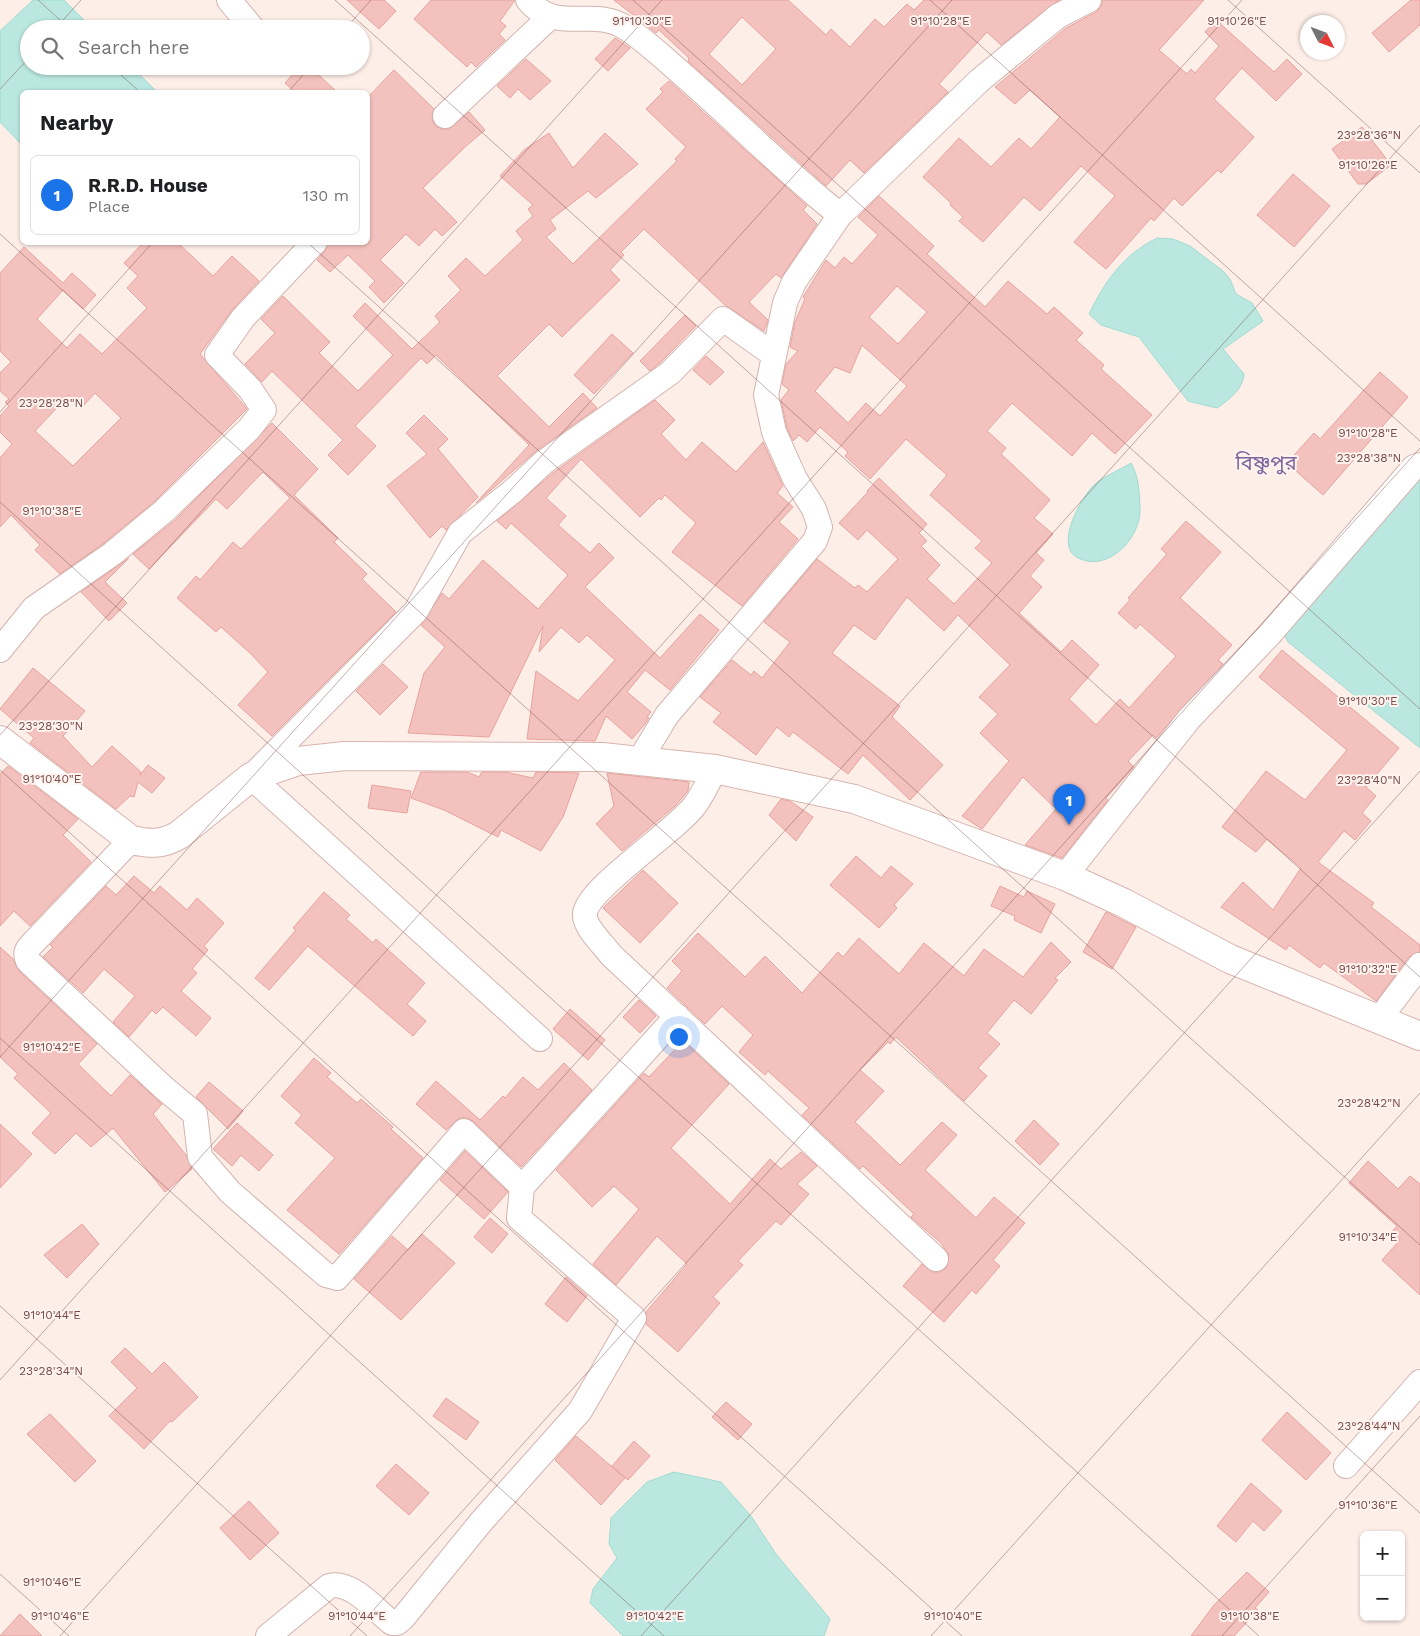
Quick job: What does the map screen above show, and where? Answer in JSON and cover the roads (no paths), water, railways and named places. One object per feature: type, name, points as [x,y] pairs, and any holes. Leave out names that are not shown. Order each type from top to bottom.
[{"type":"street","points":[[229,0],[246,20]]},
{"type":"street","points":[[528,0],[537,11],[558,19],[603,20],[623,26],[644,40],[800,183],[840,215]]},
{"type":"street","points":[[639,761],[667,715],[815,541],[820,527],[814,509],[795,479],[774,432],[766,395],[785,303],[794,282],[840,215],[980,80],[1058,16],[1089,0]]},
{"type":"street","points":[[445,116],[551,16]]},
{"type":"street","points":[[0,650],[34,608],[112,554],[157,517],[249,429],[264,410],[250,390],[217,355],[243,318],[312,245]]},
{"type":"street","points":[[0,740],[131,840],[154,844],[167,842],[251,777],[416,611],[460,533],[513,492],[544,462],[670,373],[722,319],[774,355]]},
{"type":"street","points":[[1064,876],[1189,719],[1270,634],[1414,468],[1420,466]]},
{"type":"street","points":[[251,777],[298,761],[345,756],[602,756],[715,769],[854,799],[1064,876],[1124,903],[1230,959],[1380,1018],[1420,1036]]},
{"type":"street","points":[[715,769],[694,806],[650,848],[606,883],[588,903],[584,912],[585,921],[611,954],[936,1259]]},
{"type":"street","points":[[251,777],[540,1039]]},
{"type":"street","points":[[131,840],[27,949],[26,956],[28,961],[157,1082],[195,1114],[200,1157],[230,1192],[326,1275],[337,1278],[464,1131],[522,1187]]},
{"type":"street","points":[[1380,1018],[1420,965]]},
{"type":"street","points":[[268,1636],[329,1586],[334,1585],[354,1592],[392,1623],[397,1623],[481,1522],[580,1411],[634,1318],[519,1218],[522,1187],[677,1016]]},
{"type":"street","points":[[1346,1466],[1420,1382]]},
{"type":"water","points":[[33,0],[64,0],[84,20],[20,20],[20,75],[140,75],[155,90],[20,90],[20,143],[0,122],[0,31]]},
{"type":"water","points":[[1157,238],[1173,239],[1190,246],[1223,271],[1230,279],[1236,294],[1252,303],[1263,321],[1223,349],[1244,374],[1241,385],[1231,398],[1217,408],[1188,401],[1139,337],[1101,325],[1089,314],[1116,270],[1134,252]]},
{"type":"water","points":[[1131,463],[1137,479],[1140,507],[1136,530],[1121,549],[1112,556],[1101,561],[1078,558],[1071,552],[1068,543],[1072,521],[1083,499],[1095,484],[1103,478]]},
{"type":"water","points":[[1420,477],[1420,748],[1288,642],[1283,632]]},
{"type":"water","points":[[674,1472],[721,1482],[751,1516],[776,1554],[830,1619],[824,1636],[623,1636],[590,1603],[593,1589],[617,1558],[609,1544],[611,1518],[647,1482]]},
{"type":"place","name":"R.R.D. House","points":[[1069,825]]},
{"type":"district","name":"বিষ্ণুপুর","points":[[1266,463]]}]
